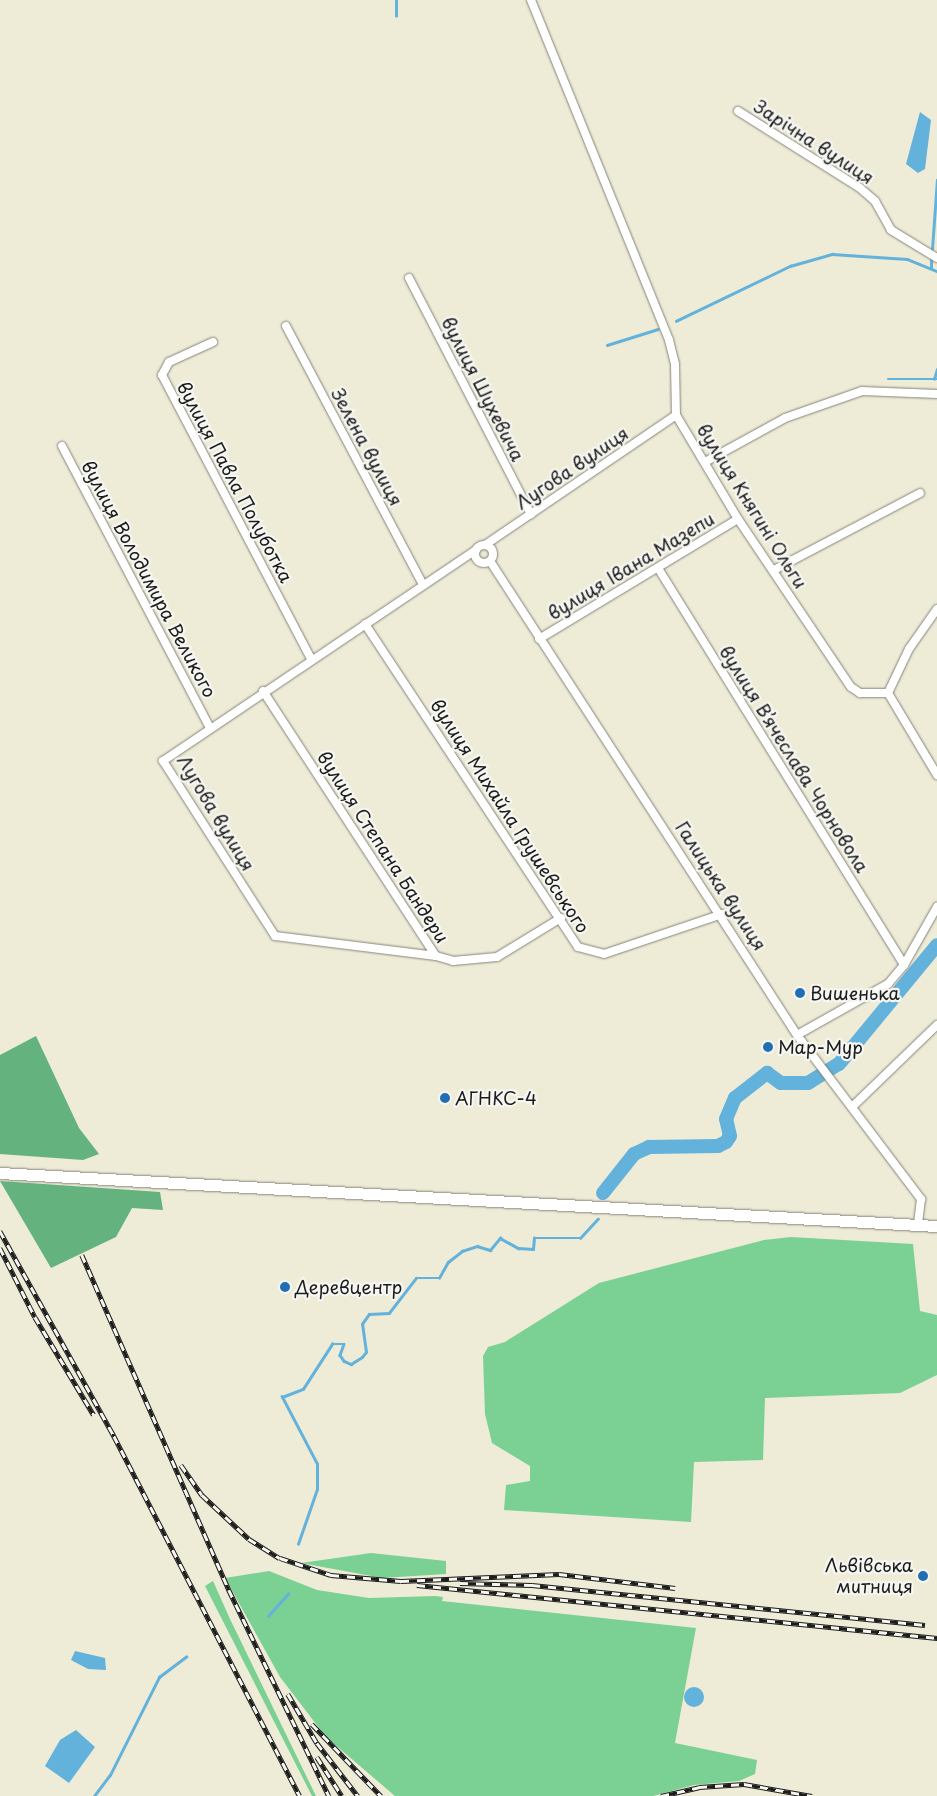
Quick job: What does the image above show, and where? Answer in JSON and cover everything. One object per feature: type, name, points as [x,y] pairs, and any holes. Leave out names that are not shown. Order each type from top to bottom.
[{"type":"highway","points":[[0,1173],[937,1226]]},
{"type":"street","name":"вулиця Княгині Ольги","points":[[532,0],[674,354],[676,414],[738,519],[851,687],[860,693],[888,692]]},
{"type":"street","name":"Зарічна вулиця","points":[[738,111],[860,188],[875,201],[891,230],[937,258]]},
{"type":"street","name":"вулиця Шухевича","points":[[409,278],[531,514]]},
{"type":"street","name":"Зелена вулиця","points":[[286,326],[422,583]]},
{"type":"street","name":"вулиця Павла Полуботка","points":[[213,342],[169,362],[162,375],[311,659]]},
{"type":"street","points":[[705,462],[785,418],[862,391],[937,394]]},
{"type":"street","name":"Лугова вулиця","points":[[485,545],[676,414]]},
{"type":"street","name":"вулиця Володимира Великого","points":[[62,446],[209,726]]},
{"type":"street","points":[[774,570],[920,493]]},
{"type":"street","name":"вулиця Івана Мазепи","points":[[539,639],[738,519]]},
{"type":"street","points":[[485,545],[493,551],[490,561],[478,561],[476,550],[485,545]]},
{"type":"street","name":"Лугова вулиця","points":[[436,956],[275,936],[163,761],[209,726],[365,624],[422,583],[476,550]]},
{"type":"street","name":"Галицька вулиця","points":[[490,561],[539,639],[722,914],[797,1036],[921,1200],[918,1225]]},
{"type":"street","name":"вулиця Вʼячеслава Чорновола","points":[[658,568],[904,966]]},
{"type":"street","points":[[937,609],[888,692],[937,775]]},
{"type":"street","name":"вулиця Михайла Грушевського","points":[[365,624],[578,947],[604,954],[722,914]]},
{"type":"street","name":"вулиця Степана Бандери","points":[[262,691],[436,956],[453,961],[497,957],[560,918]]},
{"type":"street","points":[[797,1036],[888,984],[904,966],[937,907]]},
{"type":"street","points":[[852,1108],[937,1025]]},
{"type":"green space","points":[[36,1036],[79,1128],[99,1154],[83,1160],[0,1154],[0,1055]]},
{"type":"green space","points":[[0,1181],[160,1192],[163,1210],[132,1208],[116,1237],[51,1268]]},
{"type":"green space","points":[[791,1237],[913,1244],[920,1311],[937,1315],[937,1375],[900,1393],[765,1398],[763,1460],[694,1462],[691,1522],[504,1510],[506,1485],[530,1481],[530,1466],[492,1443],[485,1414],[483,1356],[488,1347],[505,1342],[599,1283],[764,1240]]},
{"type":"green space","points":[[371,1553],[446,1561],[446,1574],[382,1578],[301,1563]]},
{"type":"green space","points":[[269,1571],[317,1590],[369,1598],[435,1596],[443,1597],[442,1601],[696,1628],[675,1743],[757,1760],[755,1774],[739,1781],[694,1785],[653,1796],[395,1796],[326,1737],[280,1677],[225,1578]]},
{"type":"green space","points":[[213,1581],[316,1796],[312,1796],[205,1586]]},
{"type":"water","points":[[920,112],[931,120],[925,169],[918,173],[906,164]]},
{"type":"water","points":[[75,1651],[105,1658],[106,1670],[88,1669],[71,1660]]},
{"type":"water","points":[[694,1687],[701,1690],[704,1697],[701,1704],[694,1707],[687,1704],[684,1697],[687,1690]]},
{"type":"water","points":[[76,1730],[95,1747],[69,1783],[45,1766],[60,1740]]},
{"type":"waterway","points":[[396,0],[396,16]]},
{"type":"waterway","points":[[932,249],[937,180]]},
{"type":"waterway","points":[[676,321],[790,266],[832,254],[907,259],[937,271]]},
{"type":"waterway","points":[[931,260],[931,268]]},
{"type":"waterway","points":[[607,345],[658,329]]},
{"type":"waterway","points":[[934,379],[937,369]]},
{"type":"waterway","points":[[888,379],[937,379]]},
{"type":"waterway","points":[[603,1193],[634,1154],[649,1147],[718,1146],[726,1142],[730,1136],[726,1119],[735,1098],[767,1073],[781,1083],[808,1083],[839,1064],[937,945]]},
{"type":"waterway","points":[[298,1544],[317,1489],[317,1464],[282,1397],[303,1389],[332,1344],[344,1344],[340,1355],[344,1361],[351,1364],[362,1357],[366,1352],[362,1324],[369,1314],[389,1313],[416,1278],[439,1278],[448,1262],[462,1251],[477,1246],[490,1250],[500,1238],[518,1248],[533,1249],[534,1238],[580,1238],[598,1219]]},
{"type":"waterway","points":[[268,1616],[288,1594]]},
{"type":"waterway","points":[[94,1796],[110,1775],[159,1677],[186,1657]]},
{"type":"railway","points":[[0,1231],[114,1436],[300,1796]]},
{"type":"railway","points":[[0,1248],[35,1317],[94,1415]]},
{"type":"railway","points":[[82,1255],[229,1590],[329,1796]]},
{"type":"railway","points":[[181,1465],[202,1495],[249,1539],[280,1558],[331,1575],[401,1581],[559,1574],[675,1588]]},
{"type":"railway","points":[[460,1583],[532,1585],[925,1625]]},
{"type":"railway","points":[[417,1585],[937,1638]]},
{"type":"railway","points":[[288,1694],[317,1743],[358,1796]]},
{"type":"railway","points":[[312,1724],[381,1796]]},
{"type":"railway","points":[[317,1757],[342,1796]]},
{"type":"railway","points":[[661,1796],[699,1787],[744,1784],[812,1796]]},
{"type":"place","name":"Вишенька","points":[[800,993]]},
{"type":"place","name":"Мар-Мур","points":[[768,1047]]},
{"type":"place","name":"АГНКС-4","points":[[445,1098]]},
{"type":"place","name":"Деревцентр","points":[[285,1287]]},
{"type":"place","name":"Львівська митниця","points":[[923,1576]]}]
